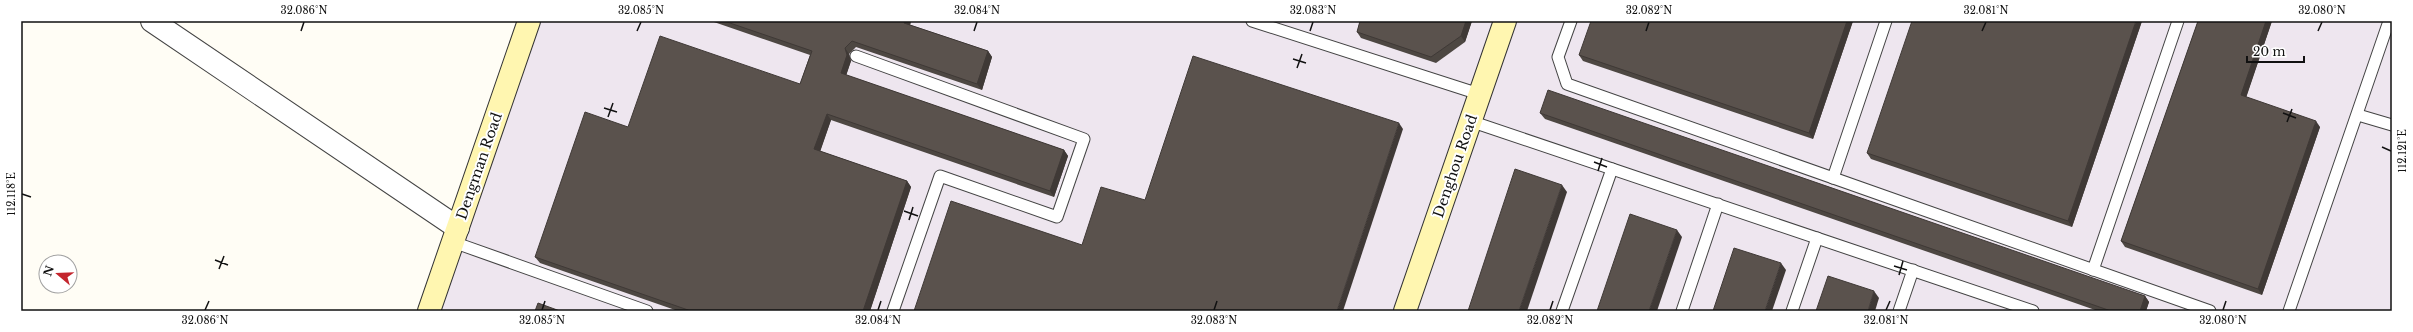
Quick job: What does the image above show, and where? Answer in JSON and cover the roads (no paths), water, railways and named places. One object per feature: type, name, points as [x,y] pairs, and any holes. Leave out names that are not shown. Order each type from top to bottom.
[{"type":"street","points":[[152,21],[455,235]]},
{"type":"street","name":"Dengman Road","points":[[429,311],[529,21]]},
{"type":"street","name":"Denghou Road","points":[[1405,311],[1505,21]]},
{"type":"lane","points":[[1252,21],[1480,94]]},
{"type":"lane","points":[[1571,21],[1558,58],[1567,84],[2210,311]]},
{"type":"lane","points":[[1833,178],[1886,21]]},
{"type":"lane","points":[[2093,270],[2178,21]]},
{"type":"lane","points":[[2289,311],[2358,115],[2389,21]]},
{"type":"lane","points":[[856,56],[1084,139],[1057,216],[940,176],[893,311]]},
{"type":"lane","points":[[2358,115],[2392,125]]},
{"type":"lane","points":[[1470,121],[1913,270],[2009,307],[2033,311]]},
{"type":"lane","points":[[1562,311],[1612,169]]},
{"type":"lane","points":[[1682,311],[1718,204]]},
{"type":"lane","points":[[455,235],[647,311]]},
{"type":"lane","points":[[1792,311],[1817,238]]},
{"type":"lane","points":[[1899,311],[1913,270]]}]
